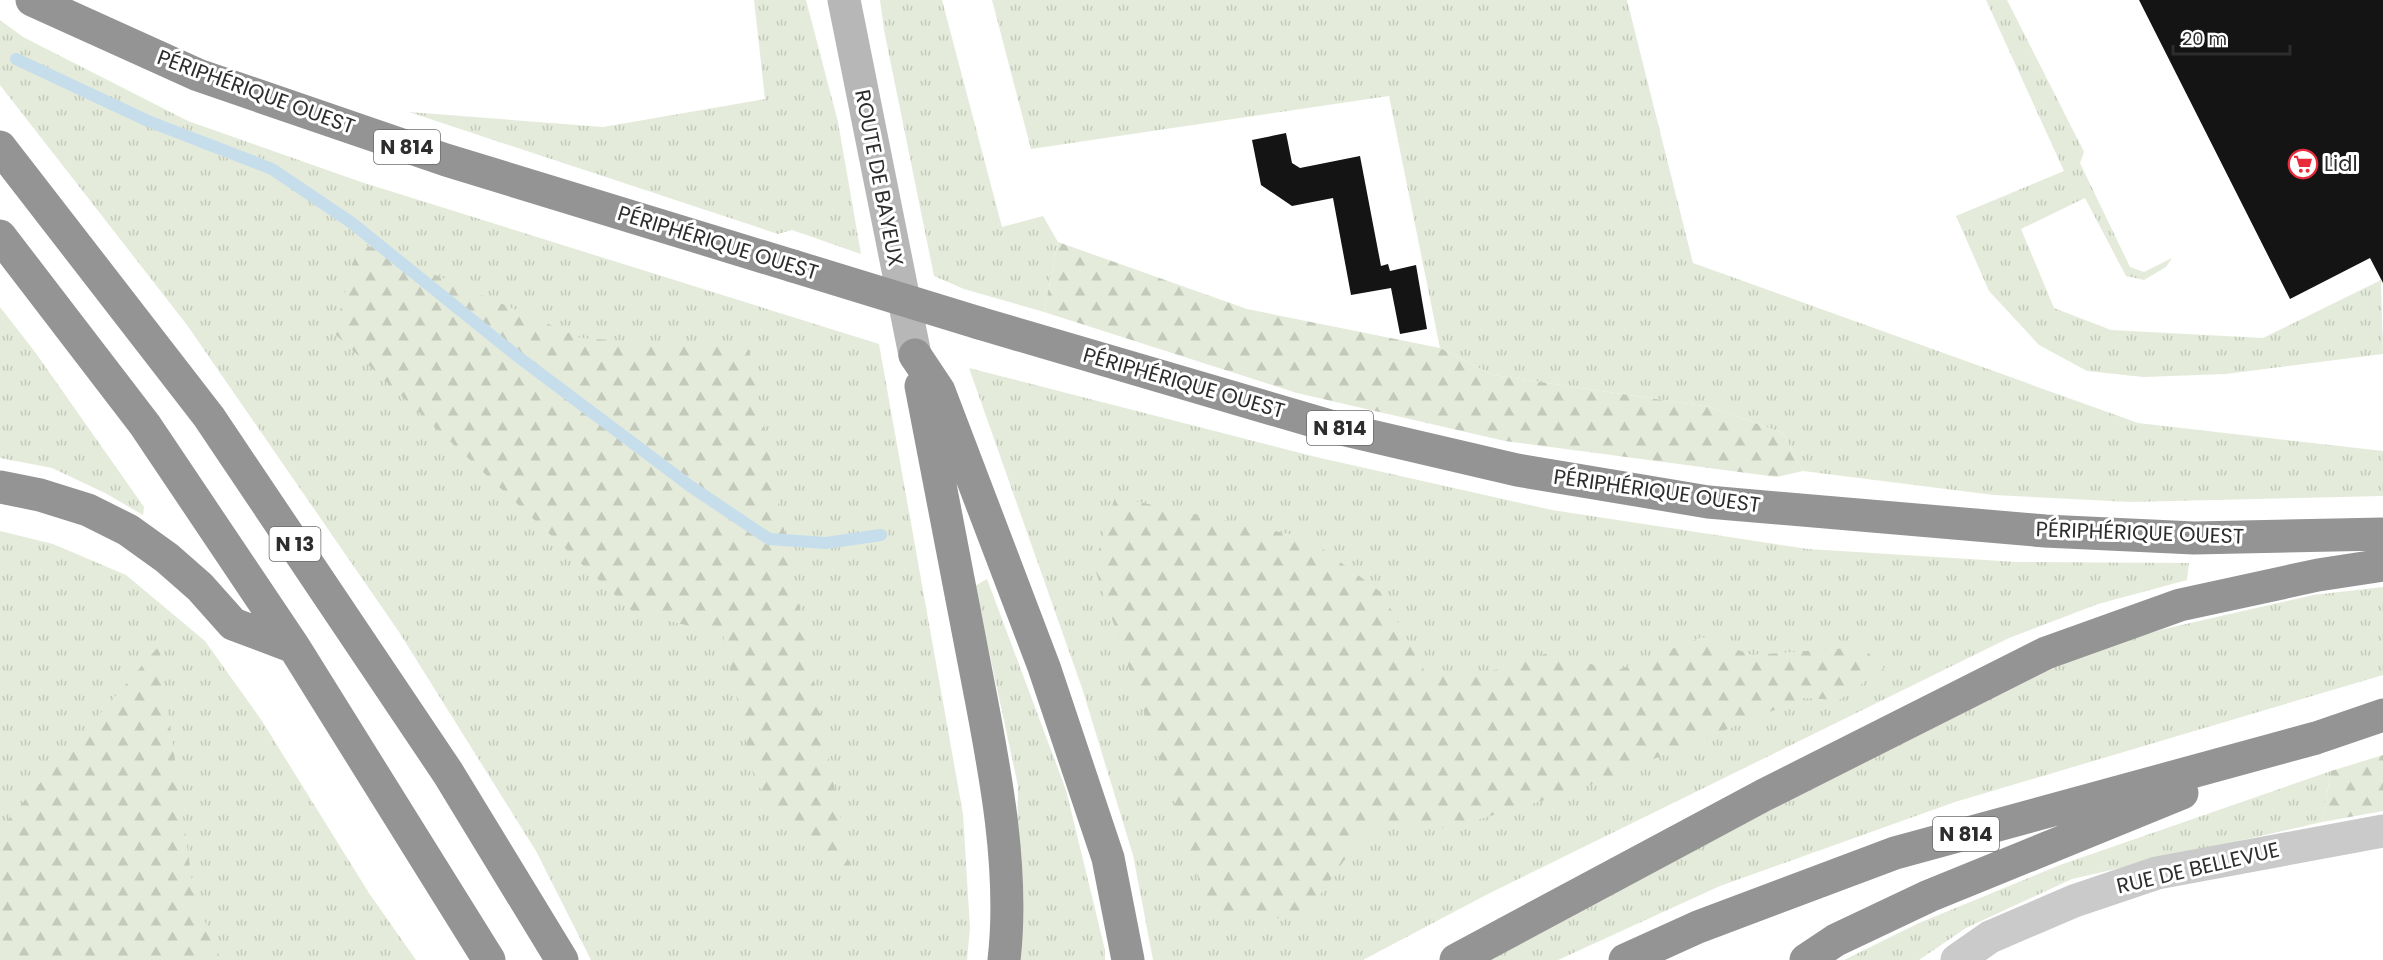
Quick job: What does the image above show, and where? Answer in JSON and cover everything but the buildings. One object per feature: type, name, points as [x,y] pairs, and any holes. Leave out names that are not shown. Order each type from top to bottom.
[{"type":"highway","name":"PÉRIPHÉRIQUE OUEST","points":[[32,0],[198,75],[446,160],[979,323],[1336,428],[1517,470],[1708,502],[2056,531],[2194,538],[2383,534]]},
{"type":"highway","name":"N 13","points":[[0,147],[209,417],[448,772],[562,960]]},
{"type":"highway","name":"N 13","points":[[0,236],[145,425],[294,647],[489,960]]},
{"type":"highway","points":[[915,355],[996,775],[1005,863],[1006,942],[1004,960]]},
{"type":"highway","points":[[915,355],[939,392],[1044,667],[1108,858],[1128,960]]},
{"type":"highway","points":[[0,487],[40,495],[88,510],[128,530],[167,558],[200,587],[234,624],[294,647]]},
{"type":"highway","points":[[1456,960],[1764,795],[2046,653],[2180,605],[2318,575],[2383,565]]},
{"type":"highway","name":"N 814","points":[[1625,960],[1698,927],[1895,853],[2316,738],[2383,715]]},
{"type":"highway","points":[[1806,960],[1836,940],[1929,896],[2316,738]]},
{"type":"main road","name":"ROUTE DE BAYEUX","points":[[844,0],[915,355]]},
{"type":"street","name":"RUE DE BELLEVUE","points":[[1957,960],[1990,937],[2064,905],[2157,873],[2383,831]]},
{"type":"green space","points":[[754,0],[806,0],[838,122],[861,254],[792,230],[778,234],[409,112],[603,127],[765,99]]},
{"type":"green space","points":[[880,0],[942,0],[1002,227],[1043,216],[1058,242],[1044,312],[964,289],[934,276],[884,30]]},
{"type":"green space","points":[[992,0],[1627,0],[1693,263],[2138,423],[2383,451],[2383,496],[2130,502],[1994,495],[1803,471],[1783,433],[1710,407],[1493,375],[1440,348],[1389,96],[1031,149]]},
{"type":"green space","points":[[1986,0],[2007,0],[2084,152],[2080,163],[2130,267],[2144,272],[2172,258],[2166,267],[2144,280],[2126,276],[2085,198],[2021,229],[2054,308],[2111,330],[2263,338],[2381,280],[2383,354],[2226,374],[2143,377],[2087,371],[2039,345],[1989,291],[1956,216],[2064,171]]},
{"type":"green space","points":[[0,20],[23,37],[188,121],[361,182],[879,344],[963,814],[970,928],[967,960],[591,960],[536,851],[399,632],[187,325],[0,85]]},
{"type":"green space","points":[[359,242],[581,338],[749,349],[854,889],[755,783],[723,635],[632,611],[334,333]]},
{"type":"green space","points":[[1058,242],[1247,309],[1440,348],[1493,375],[1710,407],[1783,433],[1803,471],[1777,477],[1505,441],[1297,393],[1044,312]]},
{"type":"green space","points":[[0,307],[35,352],[144,507],[143,515],[105,493],[52,468],[0,458]]},
{"type":"green space","points":[[969,368],[1316,457],[1552,510],[1808,549],[2017,562],[2189,563],[2187,580],[2098,604],[2009,638],[1486,895],[1363,960],[1153,960],[1133,855],[1082,688]]},
{"type":"green space","points":[[1115,497],[1308,538],[1382,593],[1425,672],[1468,679],[1554,651],[1613,672],[1702,637],[1752,655],[1862,647],[1884,668],[1839,700],[1804,698],[1575,791],[1449,828],[1370,824],[1302,920],[1209,913],[1168,782],[1094,566]]},
{"type":"green space","points":[[0,531],[53,544],[126,575],[205,641],[262,721],[369,893],[416,960],[0,960]]},
{"type":"green space","points":[[987,579],[1066,790],[1105,950],[1105,960],[1015,960],[1018,786],[975,586]]},
{"type":"green space","points":[[2383,587],[2383,675],[1955,802],[1720,886],[1558,960],[1486,960],[2050,663],[2164,629],[2313,595]]},
{"type":"green space","points":[[159,646],[194,895],[221,960],[0,960],[0,829]]},
{"type":"green space","points":[[2383,755],[2383,811],[2322,822],[2331,771]]},
{"type":"green space","points":[[2331,771],[2322,822],[2072,879],[1966,928],[1919,960],[1844,960],[1919,923],[2060,865]]},
{"type":"waterway","points":[[16,59],[148,121],[272,169],[352,223],[517,356],[690,486],[769,539],[826,543],[881,535]]},
{"type":"place","name":"Lidl","points":[[2303,164]]}]
